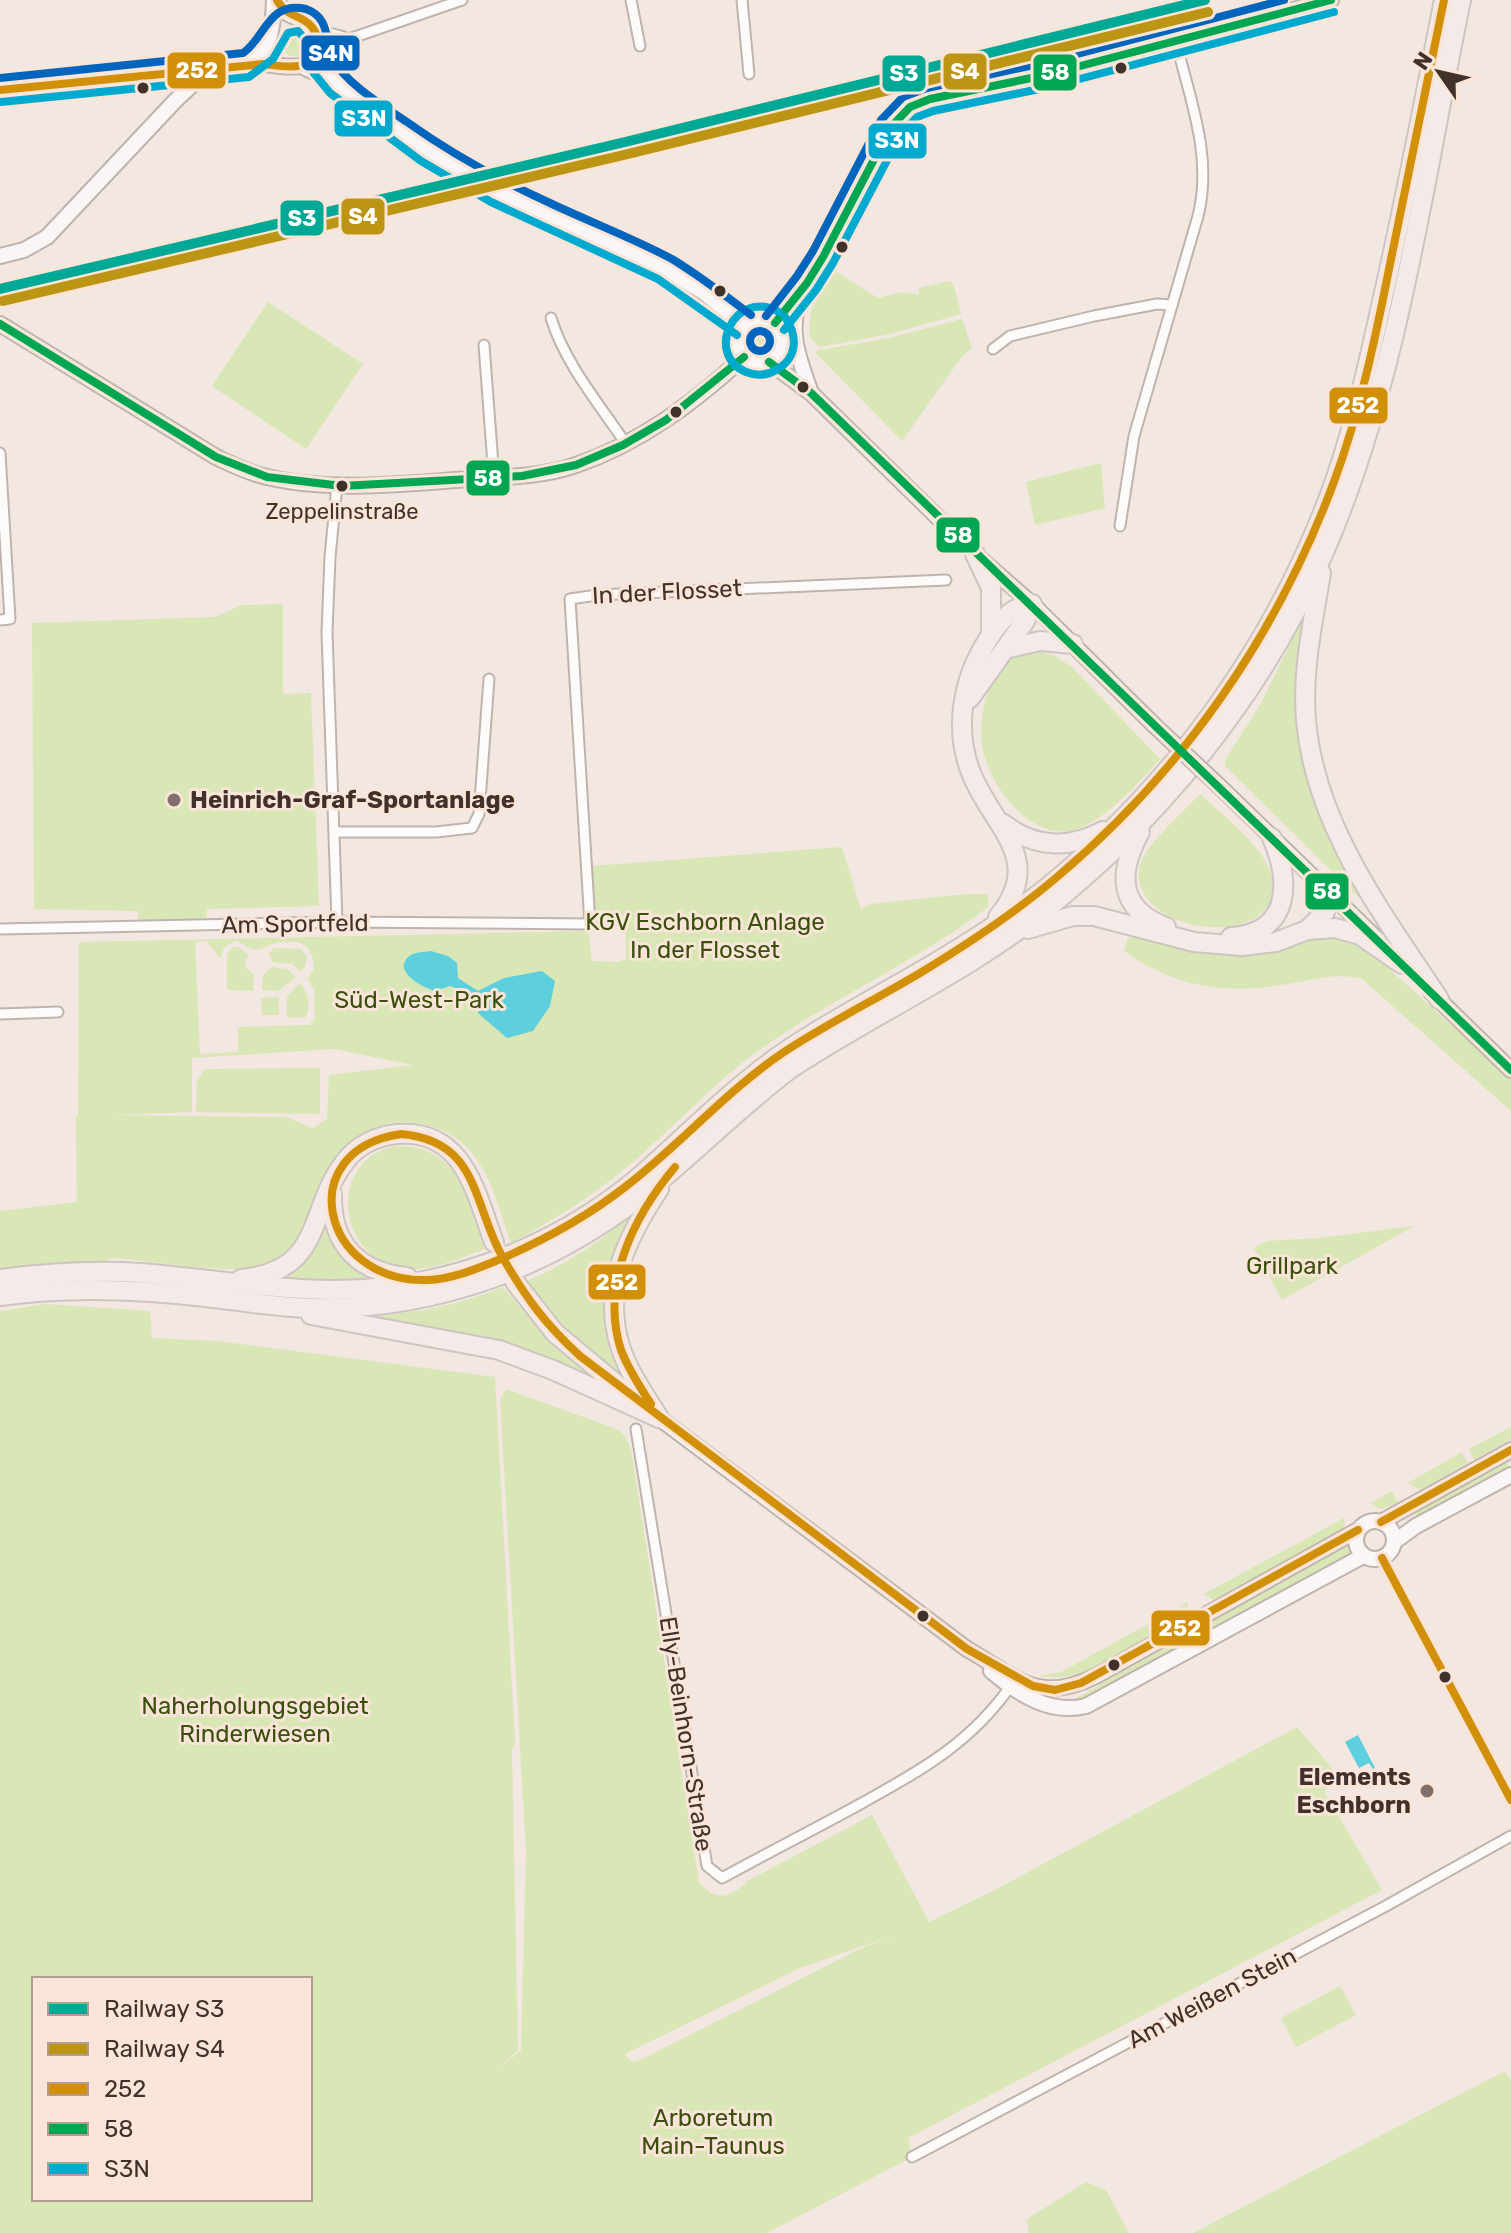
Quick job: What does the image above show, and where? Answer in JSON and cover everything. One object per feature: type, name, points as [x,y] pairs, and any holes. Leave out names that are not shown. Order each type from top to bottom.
[{"type":"highway","points":[[0,1279],[51,1273],[107,1272],[283,1290],[339,1291],[431,1280],[494,1261],[541,1241],[581,1218],[644,1172],[723,1100],[780,1055],[979,936],[1039,894],[1119,823],[1196,736],[1240,673],[1286,595],[1335,480],[1355,418],[1444,0]]},
{"type":"highway","points":[[0,1296],[103,1289],[311,1308],[390,1304],[436,1296],[523,1267],[590,1232],[633,1202],[761,1090],[790,1069],[1014,934],[1094,868],[1150,815],[1209,746],[1253,682],[1325,551],[1362,449],[1385,365],[1461,0]]},
{"type":"highway","points":[[1325,551],[1311,631],[1306,693],[1306,721],[1317,777],[1338,836],[1367,889],[1439,999]]},
{"type":"highway","points":[[975,554],[991,588],[991,634]]},
{"type":"highway","points":[[979,936],[1008,905],[1019,871],[1012,842],[970,771],[963,745],[963,713],[969,678],[991,634],[1008,614],[1032,604]]},
{"type":"highway","points":[[963,713],[984,675],[1025,621],[1032,604]]},
{"type":"highway","points":[[1005,649],[1040,641],[1073,644]]},
{"type":"highway","points":[[1150,815],[1128,856],[1124,880],[1126,892],[1139,911],[1161,926],[1209,937],[1243,936],[1255,932],[1266,925],[1280,908],[1284,870],[1272,838]]},
{"type":"highway","points":[[1000,820],[1024,836],[1059,845],[1084,840],[1119,823]]},
{"type":"highway","points":[[1307,930],[1325,912],[1329,893]]},
{"type":"highway","points":[[1014,934],[1055,920],[1083,915],[1222,946],[1267,943],[1323,928],[1347,931],[1374,944],[1402,964]]},
{"type":"highway","points":[[215,1281],[253,1278],[283,1267],[307,1243],[347,1159],[370,1141],[398,1134],[427,1137],[452,1152],[464,1166],[494,1242]]},
{"type":"highway","points":[[659,1418],[620,1347],[614,1307],[615,1282],[623,1250],[633,1229],[672,1170]]},
{"type":"highway","points":[[333,1183],[333,1214],[337,1229],[358,1260],[384,1275],[431,1280]]},
{"type":"highway","points":[[515,1282],[567,1345],[659,1418]]},
{"type":"highway","points":[[261,1304],[499,1350],[553,1370],[659,1418]]},
{"type":"street","points":[[276,0],[295,19],[312,28],[347,38]]},
{"type":"street","points":[[276,0],[271,54],[282,65]]},
{"type":"street","points":[[316,51],[462,0]]},
{"type":"street","points":[[631,0],[640,46]]},
{"type":"street","points":[[742,0],[749,74]]},
{"type":"street","points":[[811,393],[797,350],[794,326],[797,305],[873,156],[898,117],[910,107],[930,99],[1046,75],[1331,0]]},
{"type":"street","points":[[247,65],[258,57],[280,23],[295,19]]},
{"type":"street","points":[[301,66],[311,60],[316,51],[317,37],[312,28]]},
{"type":"street","points":[[1120,526],[1134,436],[1198,216],[1204,185],[1200,139],[1176,42]]},
{"type":"street","points":[[316,51],[333,81]]},
{"type":"street","points":[[0,90],[247,65],[301,66],[333,81],[407,138],[457,170],[487,187],[661,267],[703,292],[744,325]]},
{"type":"street","points":[[0,256],[24,250],[47,237],[208,70]]},
{"type":"street","points":[[175,101],[181,84],[176,73]]},
{"type":"street","points":[[775,323],[807,283]]},
{"type":"street","points":[[993,349],[1010,336],[1157,304],[1172,305]]},
{"type":"street","points":[[551,318],[556,335],[578,373],[626,444]]},
{"type":"street","points":[[781,351],[769,362],[758,363],[744,357],[737,341],[744,325],[755,318],[775,323],[782,336],[781,351],[811,393]]},
{"type":"street","points":[[0,324],[205,452],[245,471],[269,478],[337,485],[494,478],[575,466],[626,444],[675,415],[744,357]]},
{"type":"street","points":[[484,345],[494,478]]},
{"type":"street","points":[[769,362],[811,393],[1511,1070]]},
{"type":"street","points":[[0,453],[5,620]]},
{"type":"street","points":[[337,485],[327,632],[337,922]]},
{"type":"street","name":"In der Flosset","points":[[590,924],[570,599],[946,580]]},
{"type":"street","points":[[335,832],[436,832],[472,828],[479,814],[489,679]]},
{"type":"street","name":"Am Sportfeld","points":[[0,929],[337,922],[590,924]]},
{"type":"street","points":[[0,1014],[58,1012]]},
{"type":"street","points":[[659,1418],[1048,1706],[1071,1710],[1086,1706],[1363,1556]]},
{"type":"street","name":"Elly-Beinhorn-Straße","points":[[636,1429],[707,1866],[712,1872],[722,1878],[929,1766],[964,1738],[1013,1682]]},
{"type":"street","points":[[1013,1682],[1047,1690],[1065,1689],[1081,1683],[1206,1616],[1366,1523],[1381,1522],[1511,1450]]},
{"type":"street","points":[[1358,1530],[1356,1546],[1363,1556],[1372,1560],[1382,1558],[1390,1552],[1394,1542],[1416,1526],[1511,1475]]},
{"type":"street","points":[[1381,1522],[1389,1527],[1394,1542]]},
{"type":"street","points":[[1382,1558],[1511,1800]]},
{"type":"street","name":"Am Weißen Stein","points":[[912,2157],[1384,1907],[1511,1836]]},
{"type":"green space","points":[[294,30],[303,34],[307,43],[303,52],[294,56],[285,52],[281,43],[285,34]]},
{"type":"green space","points":[[835,271],[878,298],[902,292],[919,295],[919,288],[950,281],[961,314],[889,334],[820,347],[810,338],[810,318],[819,295]]},
{"type":"green space","points":[[268,302],[363,364],[306,449],[212,386]]},
{"type":"green space","points":[[962,319],[972,348],[963,355],[902,441],[814,351],[889,338]]},
{"type":"green space","points":[[759,329],[767,332],[770,340],[767,348],[759,351],[751,348],[748,340],[751,332]]},
{"type":"green space","points":[[1101,463],[1105,508],[1035,525],[1026,482]]},
{"type":"green space","name":"Heinrich-Graf-Sportanlage","points":[[283,604],[283,694],[311,693],[319,906],[207,909],[206,920],[138,921],[138,911],[34,909],[32,623],[215,617],[242,605]]},
{"type":"green space","points":[[1307,609],[1298,721],[1363,894],[1360,899],[1225,766],[1225,760],[1260,705]]},
{"type":"green space","points":[[1038,651],[1055,656],[1072,667],[1160,759],[1131,791],[1106,812],[1070,831],[1055,831],[1040,826],[1014,807],[994,779],[981,739],[985,702],[994,678],[1009,659]]},
{"type":"green space","points":[[1200,794],[1249,840],[1270,871],[1272,897],[1260,914],[1239,924],[1212,927],[1184,923],[1160,911],[1144,893],[1139,869],[1147,851]]},
{"type":"green space","points":[[842,847],[861,910],[870,904],[965,894],[988,894],[988,907],[929,947],[775,1039],[732,1071],[611,1180],[511,1243],[491,1186],[472,1153],[459,1140],[442,1130],[401,1123],[374,1128],[349,1144],[326,1179],[302,1234],[291,1250],[275,1262],[261,1267],[220,1269],[112,1258],[99,1263],[0,1271],[0,1211],[77,1202],[79,942],[588,931],[592,961],[619,962],[626,959],[625,916],[596,917],[592,866]],"holes":[[[236,940],[252,949],[262,949],[276,943],[304,945],[313,961],[314,970],[307,979],[314,988],[315,1018],[310,1025],[238,1027],[238,1052],[200,1054],[195,942],[211,941],[207,942],[220,958],[224,948]],[[335,1049],[413,1065],[329,1075],[327,1119],[313,1128],[286,1117],[112,1115],[192,1112],[192,1058]]]},
{"type":"green space","points":[[1331,936],[1364,946],[1511,1079],[1511,1111],[1362,979],[1335,976],[1244,989],[1202,986],[1163,973],[1124,951],[1128,938],[1133,937],[1215,953]]},
{"type":"green space","points":[[233,947],[239,947],[248,955],[245,967],[254,975],[253,991],[229,990],[227,987],[227,954]]},
{"type":"green space","points":[[275,948],[301,949],[307,956],[305,967],[300,972],[292,964],[272,962],[269,953]]},
{"type":"green space","points":[[272,967],[289,970],[295,978],[278,991],[262,990],[263,975]]},
{"type":"green space","points":[[300,983],[308,999],[308,1013],[306,1017],[289,1018],[287,996]]},
{"type":"green space","points":[[279,997],[279,1015],[262,1015],[261,998]]},
{"type":"green space","points":[[320,1068],[320,1114],[196,1112],[197,1082],[204,1069]]},
{"type":"green space","points":[[393,1146],[433,1154],[447,1164],[466,1193],[485,1249],[437,1266],[407,1269],[389,1265],[373,1256],[361,1243],[348,1211],[354,1176],[368,1158]]},
{"type":"green space","points":[[642,1205],[615,1253],[604,1304],[611,1341],[637,1391],[563,1327],[527,1281],[588,1248]]},
{"type":"green space","points":[[329,1210],[333,1236],[342,1255],[357,1268],[382,1278],[344,1284],[254,1281],[281,1273]]},
{"type":"green space","name":"Grillpark","points":[[1414,1226],[1282,1300],[1254,1248],[1267,1241]]},
{"type":"green space","points":[[503,1287],[548,1340],[596,1382],[357,1317],[431,1308]]},
{"type":"green space","points":[[45,1304],[150,1311],[152,1338],[217,1341],[495,1377],[515,1743],[512,1750],[518,2050],[499,2068],[521,2051],[526,1851],[500,1399],[506,1389],[619,1430],[631,1449],[699,1882],[712,1893],[718,1896],[730,1894],[749,1880],[872,1815],[929,1922],[991,1892],[1297,1727],[1341,1779],[1324,1791],[1382,1890],[908,2138],[912,2157],[767,2233],[0,2233],[0,1311]],"holes":[[[897,1934],[860,1949],[638,2061],[631,2062],[625,2054],[800,1968]]]},
{"type":"green space","points":[[1511,1427],[1511,1439],[1474,1460],[1469,1449]]},
{"type":"green space","points":[[1462,1452],[1468,1463],[1420,1490],[1408,1483]]},
{"type":"green space","points":[[1502,1463],[1508,1463],[1505,1474],[1419,1521],[1413,1510]]},
{"type":"green space","points":[[1392,1491],[1398,1503],[1380,1509],[1371,1503]]},
{"type":"green space","points":[[1344,1518],[1345,1525],[1339,1534],[1219,1599],[1213,1600],[1204,1594]]},
{"type":"green space","points":[[1348,1544],[1354,1555],[1085,1701],[1053,1704],[1071,1701]]},
{"type":"green space","points":[[1188,1602],[1188,1615],[1091,1669],[1065,1677],[1038,1676],[1061,1672]]},
{"type":"green space","points":[[1340,1986],[1356,2015],[1296,2047],[1281,2018]]},
{"type":"green space","points":[[1505,2071],[1511,2080],[1511,2233],[1193,2233]]},
{"type":"green space","points":[[1086,2182],[1106,2190],[1129,2233],[1029,2233],[1027,2219]]},
{"type":"water","points":[[431,951],[448,956],[457,963],[458,978],[478,991],[504,978],[542,971],[555,981],[550,1006],[533,1031],[507,1038],[479,1014],[470,994],[450,986],[435,991],[410,978],[404,967],[405,961],[413,954]]},
{"type":"water","points":[[1358,1735],[1373,1769],[1369,1763],[1359,1768],[1345,1742]]},
{"type":"rail line","name":"S3","points":[[0,289],[625,142],[1205,0]]},
{"type":"rail line","name":"S4","points":[[3,301],[628,154],[1208,12]]},
{"type":"transit line","name":"252","points":[[0,90],[263,64],[304,65],[315,55],[318,46],[316,33],[308,23],[285,10],[277,0]]},
{"type":"transit line","name":"S4N","points":[[766,316],[813,251],[881,120],[903,97],[927,88],[1043,63],[1284,0]]},
{"type":"transit line","name":"58","points":[[775,323],[807,283],[891,127],[910,107],[930,99],[1046,75],[1331,0]]},
{"type":"transit line","name":"252","points":[[503,1258],[566,1226],[611,1198],[742,1084],[784,1052],[938,962],[1025,903],[1103,836],[1146,792],[1222,696],[1285,592],[1312,536],[1344,453],[1372,349],[1444,0]]},
{"type":"transit line","name":"S4N","points":[[0,78],[243,53],[276,15],[284,10],[306,9],[320,18],[330,52],[339,68],[356,86],[388,109],[494,176],[672,259],[751,315]]},
{"type":"transit line","name":"S3N","points":[[784,330],[833,263],[901,134],[917,117],[1049,87],[1334,12]]},
{"type":"transit line","name":"S3N","points":[[1,102],[249,77],[273,59],[288,33],[298,31],[304,38],[313,72],[330,93],[421,161],[491,202],[658,279],[737,335]]},
{"type":"transit line","name":"S3N","points":[[779,312],[763,307],[749,308],[738,316],[730,326],[726,339],[727,352],[734,364],[757,375],[783,365],[794,346],[785,317]]},
{"type":"transit line","name":"58","points":[[0,324],[216,457],[267,477],[342,486],[522,476],[576,465],[623,445],[666,420],[744,357]]},
{"type":"transit line","name":"S4N","points":[[760,331],[767,334],[770,341],[767,348],[760,351],[753,348],[750,341],[753,334],[760,331]]},
{"type":"transit line","name":"58","points":[[769,362],[811,393],[1511,1070]]},
{"type":"transit line","name":"252","points":[[401,1134],[427,1139],[446,1149],[460,1162],[470,1178],[503,1258],[456,1275],[427,1280],[391,1275],[363,1261],[343,1239],[333,1214],[333,1188],[344,1164],[366,1145],[401,1134]]},
{"type":"transit line","name":"252","points":[[651,1404],[621,1350],[615,1301],[624,1252],[634,1229],[675,1167]]},
{"type":"transit line","name":"252","points":[[503,1258],[537,1310],[580,1356],[967,1649],[1033,1686],[1055,1690],[1081,1683],[1358,1530]]},
{"type":"transit line","name":"252","points":[[1381,1522],[1511,1450]]},
{"type":"transit line","name":"252","points":[[1382,1558],[1511,1800]]},
{"type":"place","name":"Zeppelinstraße","points":[[342,486]]},
{"type":"place","name":"Heinrich-Graf-Sportanlage","points":[[174,800]]},
{"type":"place","name":"Elements Eschborn","points":[[1427,1791]]},
{"type":"park label","name":"KGV Eschborn Anlage In der Flosset","points":[[705,936]]},
{"type":"park label","name":"Süd-West-Park","points":[[419,1000]]},
{"type":"park label","name":"Naherholungsgebiet Rinderwiesen","points":[[255,1720]]},
{"type":"park label","name":"Arboretum Main-Taunus","points":[[713,2132]]}]
